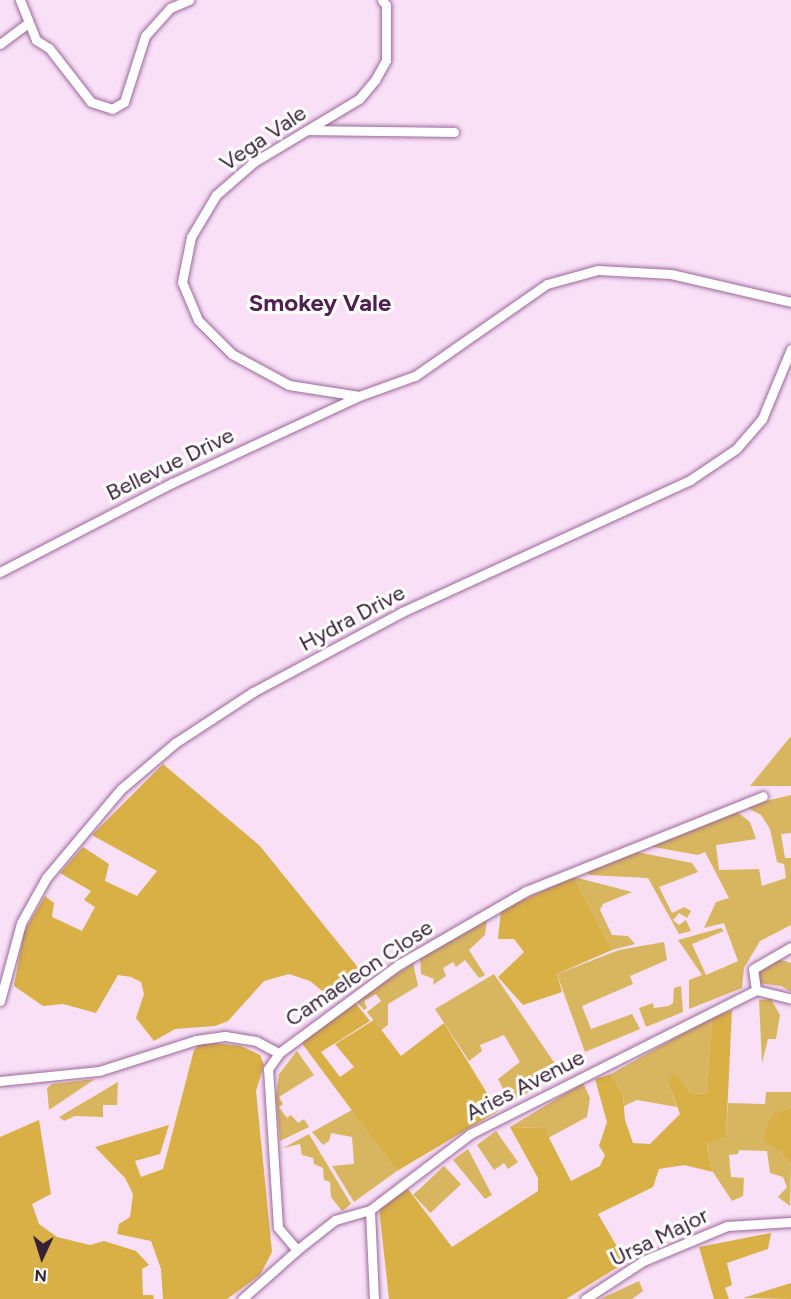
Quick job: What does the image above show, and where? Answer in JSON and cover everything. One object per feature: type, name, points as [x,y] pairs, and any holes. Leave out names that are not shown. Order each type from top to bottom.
[{"type":"street","points":[[20,0],[27,24],[36,40],[50,48],[91,102],[112,109],[124,102],[145,36],[170,8],[189,0]]},
{"type":"street","name":"Vega Vale","points":[[359,396],[289,385],[232,354],[198,320],[182,282],[191,237],[216,195],[254,162],[359,99],[375,80],[386,60],[386,5],[382,0]]},
{"type":"street","points":[[0,44],[27,24]]},
{"type":"street","points":[[308,130],[454,132]]},
{"type":"street","name":"Bellevue Drive","points":[[0,572],[172,483],[359,396],[415,376],[547,284],[598,270],[671,274],[791,302]]},
{"type":"street","name":"Hydra Drive","points":[[0,1001],[21,923],[46,878],[122,789],[176,743],[253,692],[402,612],[690,480],[736,449],[762,419],[791,349]]},
{"type":"street","name":"Camaeleon Close","points":[[297,1250],[278,1227],[268,1069],[279,1053],[398,965],[526,891],[763,796]]},
{"type":"street","points":[[791,947],[753,969],[756,990],[791,999]]},
{"type":"street","name":"Aries Avenue","points":[[370,1210],[470,1134],[756,990]]},
{"type":"street","points":[[0,1081],[99,1071],[196,1040],[225,1036],[256,1041],[279,1053]]},
{"type":"street","points":[[242,1299],[335,1220],[370,1210],[374,1299]]},
{"type":"street","name":"Ursa Major","points":[[585,1299],[643,1262],[727,1226],[791,1222]]},
{"type":"shaded area","points":[[791,736],[791,786],[750,786]]},
{"type":"shaded area","points":[[163,764],[260,846],[360,970],[330,997],[310,981],[289,974],[264,981],[228,1021],[215,1026],[175,1029],[154,1041],[136,1018],[144,994],[141,982],[131,977],[118,975],[96,1013],[63,1004],[43,1006],[14,986],[24,932],[45,896],[54,903],[52,917],[82,931],[95,907],[84,900],[91,891],[60,873],[83,847],[109,864],[105,881],[137,896],[157,871],[92,835]]},
{"type":"shaded area","points":[[791,795],[791,833],[781,834],[785,858],[791,858],[791,925],[760,941],[744,968],[742,988],[689,1009],[689,980],[702,975],[678,940],[721,928],[724,931],[692,944],[706,975],[738,961],[724,923],[704,928],[716,902],[729,898],[705,852],[698,855],[648,846],[736,811],[750,822],[756,839],[716,845],[719,870],[759,869],[762,886],[786,878],[784,864],[777,862],[770,829],[761,815],[744,806]]},
{"type":"shaded area","points":[[632,851],[692,863],[698,872],[659,887],[672,913],[684,907],[691,911],[687,918],[679,913],[673,920],[679,925],[686,920],[691,931],[679,934],[648,878],[589,875],[586,869]]},
{"type":"shaded area","points":[[574,877],[632,892],[603,904],[600,910],[612,935],[628,936],[635,944],[612,950]]},
{"type":"shaded area","points":[[574,877],[612,950],[557,974],[562,992],[523,1005],[498,977],[524,952],[514,939],[498,939],[501,910]]},
{"type":"shaded area","points":[[487,919],[485,935],[469,950],[485,975],[479,978],[465,960],[456,967],[453,962],[443,968],[446,976],[433,985],[434,979],[421,974],[420,958]]},
{"type":"shaded area","points":[[664,942],[667,960],[630,976],[633,984],[582,1006],[591,1029],[632,1014],[640,1029],[585,1052],[557,974],[619,950]]},
{"type":"shaded area","points":[[778,959],[791,963],[791,992],[781,986],[758,983],[759,971]]},
{"type":"shaded area","points":[[413,963],[418,986],[388,1004],[388,1025],[381,1030],[367,1012],[381,1001],[376,994],[364,1001],[367,1008],[364,1010],[356,1001]]},
{"type":"shaded area","points":[[494,974],[562,1074],[510,1102],[498,1079],[520,1062],[504,1035],[480,1045],[482,1051],[469,1061],[435,1009]]},
{"type":"shaded area","points":[[681,986],[683,1012],[646,1027],[639,1008],[653,1003],[654,1008],[669,1006],[673,1003],[674,988]]},
{"type":"shaded area","points":[[771,999],[780,1015],[776,1039],[768,1039],[762,1063],[759,1000]]},
{"type":"shaded area","points":[[354,1001],[370,1021],[321,1052],[340,1077],[354,1067],[335,1044],[374,1020],[401,1056],[444,1023],[498,1111],[397,1171],[301,1042]]},
{"type":"shaded area","points":[[732,1010],[726,1137],[707,1144],[713,1172],[684,1165],[659,1169],[653,1187],[598,1214],[626,1262],[566,1299],[389,1299],[379,1208],[408,1189],[452,1247],[538,1191],[538,1178],[510,1127],[544,1128],[571,1181],[600,1166],[605,1155],[599,1146],[607,1122],[595,1079],[611,1074],[623,1095],[625,1120],[633,1143],[650,1144],[680,1114],[668,1082],[674,1072],[690,1093],[706,1094],[712,1017]]},
{"type":"shaded area","points":[[712,1017],[706,1094],[690,1093],[668,1082],[677,1107],[637,1100],[624,1106],[623,1095],[611,1074]]},
{"type":"shaded area","points":[[200,1044],[241,1046],[260,1055],[264,1065],[256,1091],[272,1252],[260,1275],[227,1299],[163,1299],[161,1269],[151,1241],[117,1234],[119,1224],[130,1217],[133,1194],[125,1178],[95,1147],[169,1125],[160,1154],[135,1161],[141,1177],[163,1169],[194,1050]]},
{"type":"shaded area","points":[[297,1051],[314,1075],[279,1097],[283,1104],[279,1107],[287,1118],[291,1115],[298,1123],[304,1119],[309,1127],[280,1141],[276,1095],[279,1074]]},
{"type":"shaded area","points":[[95,1079],[49,1110],[47,1088],[52,1084]]},
{"type":"shaded area","points":[[118,1082],[117,1105],[103,1105],[103,1117],[75,1116],[64,1121],[59,1117]]},
{"type":"shaded area","points":[[583,1083],[590,1098],[587,1117],[548,1138],[543,1128],[510,1127]]},
{"type":"shaded area","points":[[766,1092],[791,1092],[791,1108],[772,1116],[780,1151],[791,1166],[790,1206],[778,1197],[787,1187],[783,1177],[770,1173],[767,1151],[739,1150],[738,1154],[729,1155],[731,1177],[744,1178],[743,1196],[732,1201],[713,1172],[707,1143],[726,1137],[728,1103],[765,1104]]},
{"type":"shaded area","points":[[791,1108],[791,1166],[780,1151],[763,1140],[772,1115]]},
{"type":"shaded area","points":[[352,1110],[397,1171],[354,1202],[332,1166],[354,1164],[352,1137],[331,1133],[329,1141],[323,1145],[312,1132]]},
{"type":"shaded area","points":[[39,1120],[51,1194],[32,1204],[39,1224],[57,1237],[90,1245],[104,1241],[136,1251],[149,1265],[142,1269],[143,1295],[153,1295],[154,1299],[0,1299],[0,1137]]},
{"type":"shaded area","points":[[496,1131],[518,1162],[508,1169],[504,1163],[494,1170],[477,1145]]},
{"type":"shaded area","points":[[309,1134],[351,1204],[342,1211],[331,1197],[330,1182],[324,1180],[323,1168],[314,1164],[313,1158],[302,1155],[300,1144],[283,1148]]},
{"type":"shaded area","points":[[468,1149],[492,1195],[485,1199],[453,1160]]},
{"type":"shaded area","points":[[444,1166],[461,1184],[430,1213],[413,1195]]},
{"type":"shaded area","points":[[771,1233],[768,1249],[727,1263],[732,1285],[725,1288],[729,1299],[714,1299],[699,1247]]},
{"type":"shaded area","points":[[639,1281],[643,1291],[632,1299],[600,1299]]},
{"type":"shaded area","points":[[791,1283],[791,1299],[743,1298]]},
{"type":"district","name":"Smokey Vale","points":[[320,303]]}]
